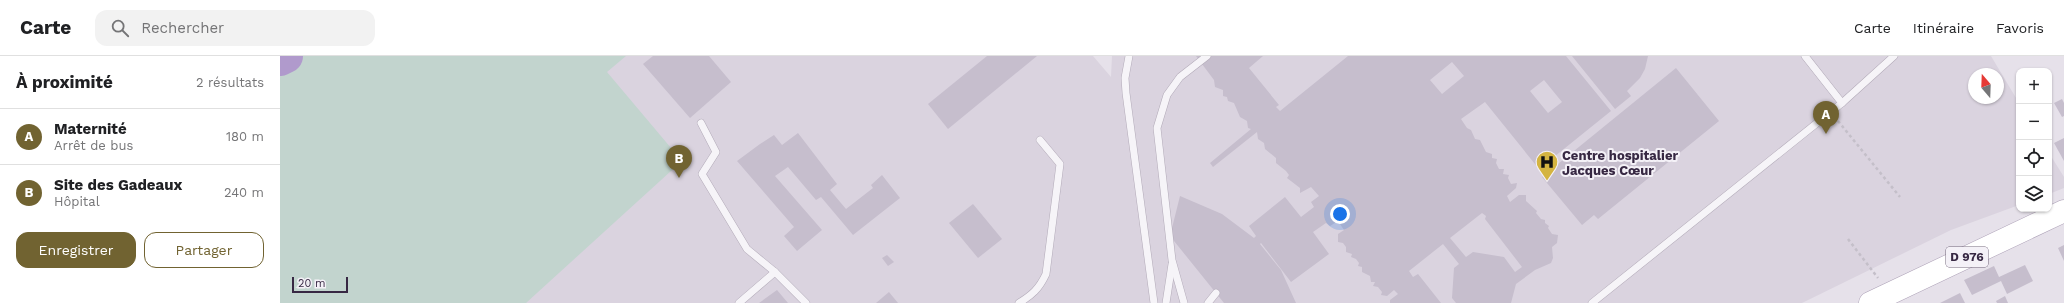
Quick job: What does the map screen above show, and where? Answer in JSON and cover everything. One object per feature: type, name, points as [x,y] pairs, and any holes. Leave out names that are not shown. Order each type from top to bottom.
[{"type":"main road","name":"D 976","points":[[1870,303],[2064,211]]},
{"type":"lane","points":[[1129,56],[1125,78],[1126,94],[1154,303]]},
{"type":"lane","points":[[1184,303],[1172,260],[1157,128],[1167,95],[1180,77],[1207,56]]},
{"type":"lane","points":[[1805,56],[1842,103]]},
{"type":"lane","points":[[1592,303],[1831,112],[1894,56]]},
{"type":"lane","points":[[701,123],[716,152],[702,174],[746,249],[775,272],[806,303]]},
{"type":"lane","points":[[1019,303],[1032,295],[1040,287],[1046,274],[1060,164],[1040,140]]},
{"type":"lane","points":[[1166,303],[1172,260]]},
{"type":"lane","points":[[739,303],[775,272]]},
{"type":"lane","points":[[1208,303],[1216,293]]},
{"type":"path","points":[[1831,112],[1900,197]]},
{"type":"path","points":[[1848,239],[1875,272]]},
{"type":"shaded area","points":[[280,56],[626,56],[607,72],[682,161],[526,303],[280,303]]},
{"type":"shaded area","points":[[357,56],[1093,56],[1111,77],[1112,56],[1991,56],[1998,68],[1968,68],[1968,104],[2004,104],[2004,78],[2016,98],[2016,206],[1951,230],[1802,303],[280,303]]},
{"type":"shaded area","points":[[2052,158],[2064,177],[2064,188],[2052,193]]},
{"type":"building","points":[[653,56],[709,56],[731,82],[690,118],[643,64]]},
{"type":"building","points":[[987,56],[1037,56],[948,129],[928,104]]},
{"type":"building","points":[[1196,56],[1263,56],[1249,68],[1279,105],[1276,107],[1280,111],[1348,56],[1566,56],[1611,111],[1539,169],[1485,102],[1461,119],[1467,128],[1471,130],[1475,139],[1480,140],[1486,152],[1492,154],[1492,158],[1497,159],[1496,163],[1499,169],[1504,169],[1503,174],[1509,175],[1508,178],[1511,184],[1517,183],[1516,188],[1507,196],[1510,202],[1519,195],[1526,195],[1526,201],[1537,211],[1536,213],[1541,219],[1545,220],[1545,223],[1549,226],[1548,228],[1552,234],[1558,235],[1557,243],[1552,247],[1553,258],[1551,263],[1535,270],[1516,284],[1511,303],[1456,303],[1452,298],[1454,268],[1459,264],[1443,244],[1409,271],[1413,277],[1418,274],[1441,303],[1390,303],[1390,300],[1398,294],[1394,290],[1387,296],[1381,295],[1382,292],[1378,287],[1373,286],[1375,282],[1371,282],[1370,276],[1362,272],[1362,267],[1358,266],[1359,263],[1356,259],[1351,257],[1352,254],[1346,252],[1346,247],[1343,243],[1338,242],[1338,234],[1344,230],[1338,221],[1330,226],[1326,223],[1313,232],[1329,254],[1291,282],[1261,243],[1260,244],[1281,270],[1296,303],[1224,303],[1170,236],[1180,196],[1222,214],[1254,238],[1256,236],[1249,226],[1285,197],[1301,217],[1314,207],[1311,202],[1319,196],[1311,187],[1300,193],[1300,188],[1287,178],[1289,175],[1286,171],[1276,163],[1276,158],[1265,149],[1264,143],[1258,139],[1257,132],[1213,167],[1210,163],[1251,129],[1248,128],[1247,121],[1240,117],[1234,103],[1228,101],[1227,97],[1223,96],[1223,90],[1215,87],[1214,80]],"holes":[[[1452,62],[1464,76],[1442,94],[1430,80]],[[1544,80],[1562,102],[1548,113],[1530,91]],[[1482,213],[1486,216],[1485,219],[1522,267],[1515,272],[1504,257],[1473,252],[1466,257],[1450,238]]]},
{"type":"building","points":[[1572,56],[1648,56],[1645,69],[1640,78],[1627,91],[1631,96],[1615,109]]},
{"type":"building","points":[[1676,68],[1719,121],[1598,219],[1594,215],[1582,225],[1542,177]]},
{"type":"building","points":[[2062,99],[2064,103],[2064,116],[2062,117],[2054,103]]},
{"type":"building","points":[[798,133],[837,184],[830,190],[846,209],[873,188],[871,185],[882,175],[900,198],[853,235],[821,197],[816,200],[788,167],[775,176],[822,230],[797,251],[784,236],[794,227],[737,161],[774,135],[782,145]]},
{"type":"building","points":[[2064,138],[2064,161],[2054,143]]},
{"type":"building","points":[[973,204],[1002,239],[978,258],[949,223]]},
{"type":"building","points":[[2064,245],[2064,261],[2058,248]]},
{"type":"building","points":[[887,255],[894,262],[888,266],[882,258]]},
{"type":"building","points":[[2025,265],[2033,281],[2007,294],[2001,281],[1972,295],[1964,280],[1994,266],[1999,277]]},
{"type":"building","points":[[777,290],[788,303],[759,303]]},
{"type":"building","points":[[889,292],[898,303],[876,303]]},
{"type":"building","points":[[1960,293],[1965,303],[1940,303]]},
{"type":"building","points":[[2005,296],[2008,303],[1997,303],[1996,301]]},
{"type":"waterway","points":[[280,59],[286,56]]},
{"type":"place","name":"Maternité","points":[[1826,134]]},
{"type":"place","name":"Site des Gadeaux","points":[[679,178]]},
{"type":"place","name":"Centre hospitalier Jacques Cœur","points":[[1547,182]]}]
